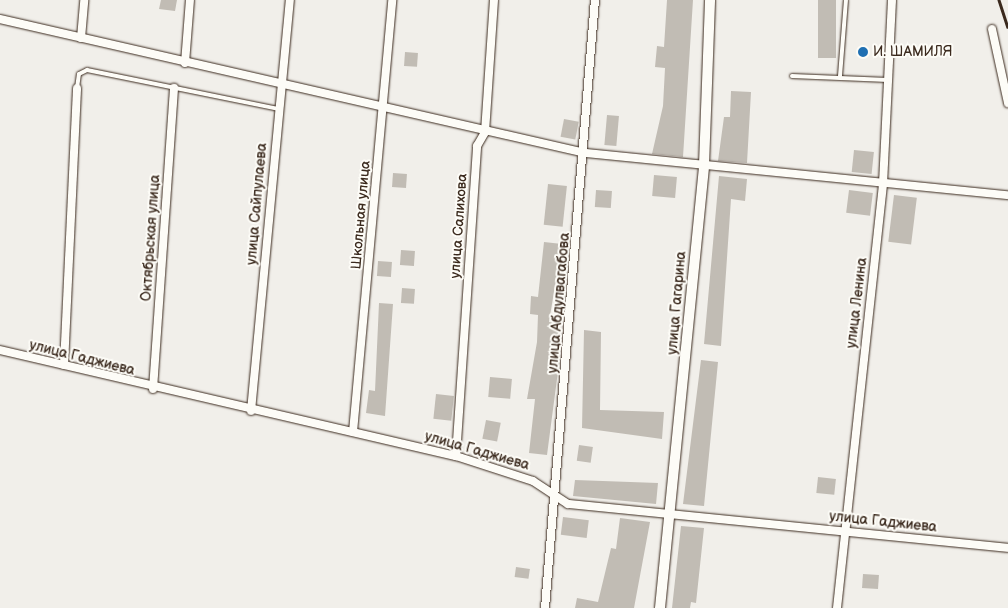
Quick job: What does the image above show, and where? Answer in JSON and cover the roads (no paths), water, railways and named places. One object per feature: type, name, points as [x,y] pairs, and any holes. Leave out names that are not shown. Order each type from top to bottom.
[{"type":"street","points":[[81,38],[84,0]]},
{"type":"street","points":[[185,62],[190,0]]},
{"type":"street","name":"улица Сайпулаева","points":[[251,411],[278,109],[290,0]]},
{"type":"street","name":"Школьная улица","points":[[353,432],[392,0]]},
{"type":"street","name":"улица Салихова","points":[[456,456],[477,146],[485,132],[494,0]]},
{"type":"street","name":"улица Абдулвагабова","points":[[545,608],[557,497],[585,153],[595,0]]},
{"type":"street","name":"улица Гагарина","points":[[660,608],[704,165],[710,0]]},
{"type":"street","name":"улица Ленина","points":[[837,608],[883,184],[892,0]]},
{"type":"street","points":[[0,19],[383,109],[585,153],[1008,195]]},
{"type":"street","points":[[992,29],[1008,103]]},
{"type":"street","points":[[64,365],[77,88]]},
{"type":"street","name":"Октябрьская улица","points":[[153,389],[174,88]]},
{"type":"street","name":"улица Гаджиева","points":[[0,350],[153,389],[456,456],[533,481],[568,504],[671,511],[1008,548]]},
{"type":"lane","points":[[840,76],[846,0]]},
{"type":"lane","points":[[77,88],[79,74],[87,70],[278,109]]},
{"type":"lane","points":[[792,76],[840,76],[888,80]]},
{"type":"railway","points":[[999,0],[1008,27]]},
{"type":"place","name":"И. ШАМИЛЯ","points":[[863,52]]}]
